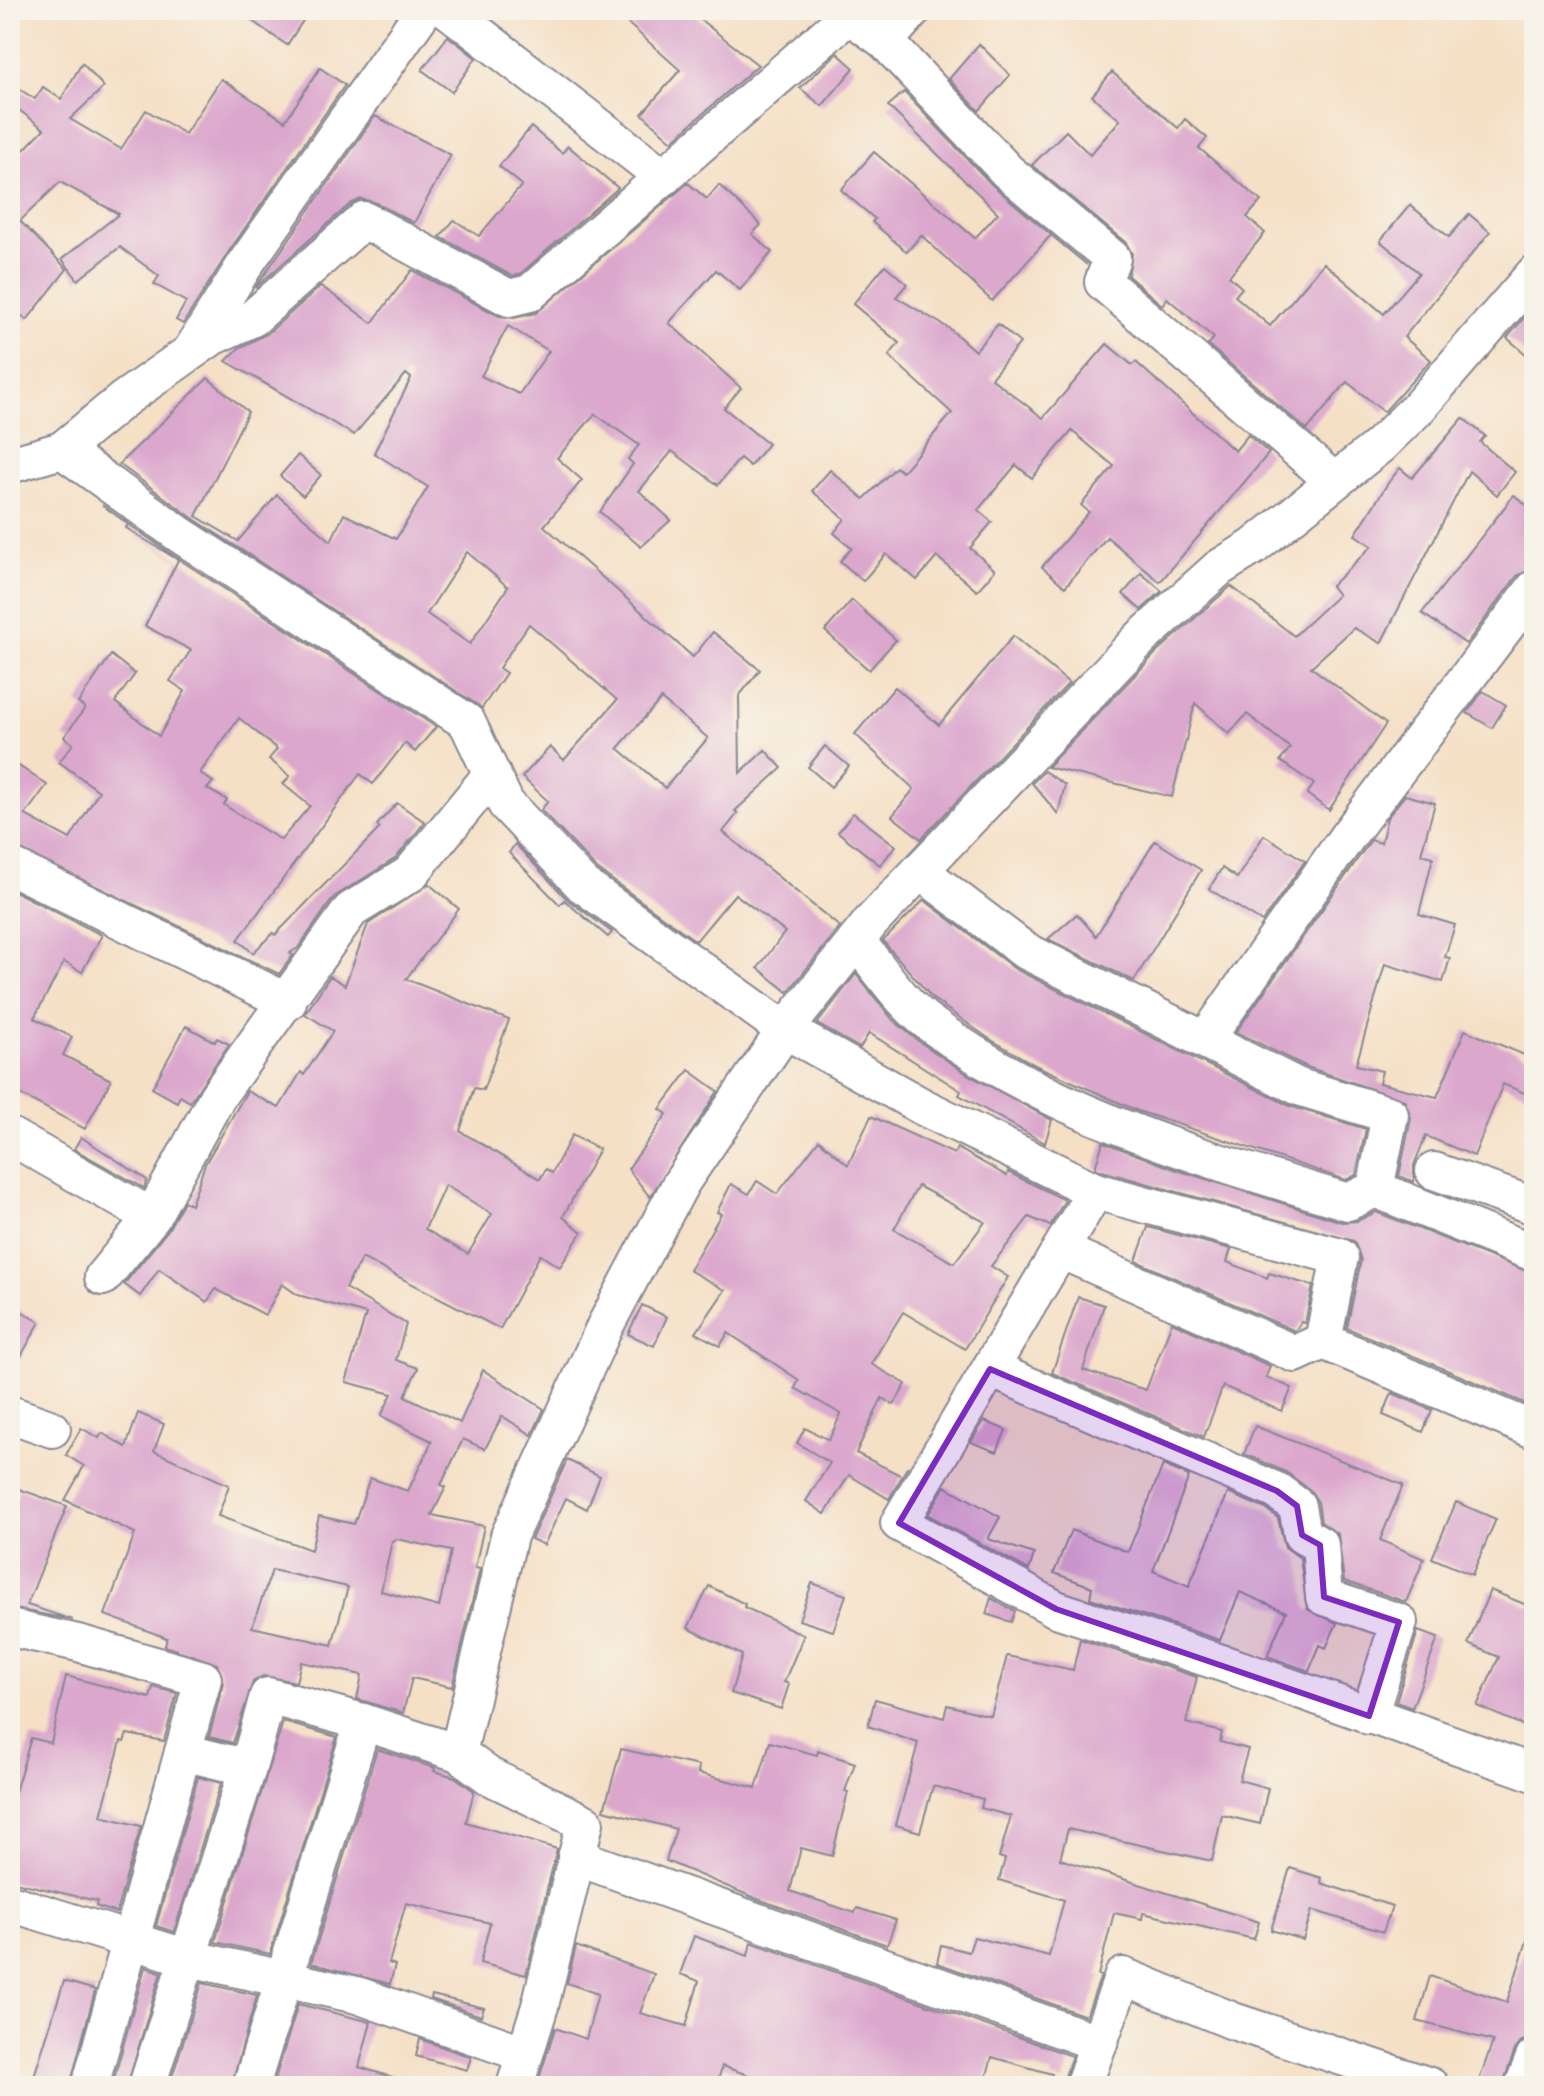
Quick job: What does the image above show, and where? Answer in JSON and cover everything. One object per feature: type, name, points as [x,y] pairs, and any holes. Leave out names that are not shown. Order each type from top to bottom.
[{"type":"street","points":[[187,356],[248,260],[424,10]]},
{"type":"street","points":[[448,10],[664,177]]},
{"type":"street","points":[[885,41],[913,10]]},
{"type":"street","points":[[10,465],[62,450],[124,399],[212,337],[253,318],[364,220],[509,298],[520,297],[595,239],[846,12],[885,41],[1007,171],[1112,258],[1103,282],[1334,481]]},
{"type":"street","points":[[458,1753],[509,1536],[605,1326],[681,1183],[785,1030],[856,941],[920,871],[1178,602],[1379,446],[1418,408],[1534,274]]},
{"type":"street","points":[[62,450],[179,534],[467,722],[506,804],[583,885],[785,1030],[923,1107],[1095,1191],[1340,1257],[1323,1341]]},
{"type":"street","points":[[1206,1039],[1347,837],[1534,589]]},
{"type":"street","points":[[103,1277],[152,1217],[217,1097],[351,910],[410,874],[492,774]]},
{"type":"street","points":[[10,866],[288,1002]]},
{"type":"street","points":[[920,871],[1024,950],[1299,1087],[1390,1115],[1375,1189]]},
{"type":"street","points":[[856,941],[927,1022],[1062,1105],[1196,1155],[1348,1202],[1375,1189],[1534,1253]]},
{"type":"street","points":[[10,1136],[152,1217]]},
{"type":"street","points":[[1434,1171],[1534,1206]]},
{"type":"street","points":[[1095,1191],[899,1523],[1056,1609],[1237,1668],[1534,1773]]},
{"type":"street","points":[[1060,1250],[1295,1354],[1323,1341],[1534,1430]]},
{"type":"street","points":[[990,1369],[1277,1491],[1297,1506],[1302,1535],[1320,1545],[1324,1597],[1399,1622],[1369,1716]]},
{"type":"street","points":[[10,1414],[52,1429]]},
{"type":"street","points":[[10,1628],[78,1643],[203,1679],[90,2086]]},
{"type":"street","points":[[10,1903],[188,1958],[357,1995],[520,2070],[585,1823],[489,1776],[458,1753],[268,1696],[248,1768],[188,1958],[147,2086]]},
{"type":"street","points":[[251,2086],[363,1722]]},
{"type":"street","points":[[183,1752],[248,1768]]},
{"type":"street","points":[[576,1857],[1099,2043]]},
{"type":"street","points":[[1083,2086],[1123,1976],[1233,2021],[1430,2086]]},
{"type":"street","points":[[1523,2086],[1534,2058]]},
{"type":"highlighted area","points":[[990,1369],[1277,1491],[1297,1506],[1302,1535],[1320,1545],[1324,1597],[1399,1622],[1369,1716],[1056,1609],[899,1523]]},
{"type":"building","points":[[236,10],[310,10],[287,45]]},
{"type":"building","points":[[613,10],[688,10],[758,65],[672,141],[642,114],[680,70]]},
{"type":"building","points":[[448,36],[476,58],[452,92],[422,70]]},
{"type":"building","points":[[979,44],[1010,75],[979,111],[949,79]]},
{"type":"building","points":[[837,53],[854,68],[822,106],[800,88]]},
{"type":"building","points":[[82,63],[104,87],[70,119],[121,149],[146,110],[185,134],[221,79],[285,121],[320,68],[345,85],[231,248],[183,324],[176,320],[186,302],[154,284],[159,276],[120,247],[78,280],[62,259],[119,214],[60,182],[20,221],[67,269],[27,320],[10,307],[10,164],[44,129],[10,103],[19,89],[35,99],[43,87],[61,99]]},
{"type":"building","points":[[1112,72],[1178,128],[1185,119],[1207,138],[1199,148],[1261,201],[1247,217],[1265,233],[1229,276],[1242,288],[1235,296],[1270,326],[1324,263],[1384,314],[1419,273],[1380,241],[1410,205],[1449,237],[1469,214],[1490,232],[1404,337],[1431,360],[1384,412],[1347,382],[1307,430],[1208,345],[1214,338],[1167,298],[1162,305],[1128,276],[1132,254],[1126,243],[1032,165],[1066,131],[1090,155],[1120,120],[1092,96]]},
{"type":"building","points":[[904,92],[992,185],[1087,265],[1051,235],[992,301],[921,235],[907,252],[872,222],[875,219],[841,190],[874,152],[975,238],[998,213],[888,106]]},
{"type":"building","points":[[375,116],[451,155],[414,223],[374,202],[361,199],[350,204],[255,288]]},
{"type":"building","points":[[531,127],[562,153],[568,146],[618,188],[520,274],[512,276],[440,237],[454,220],[479,236],[522,185],[499,166]]},
{"type":"building","points":[[688,183],[707,199],[719,185],[761,225],[752,234],[772,252],[740,290],[716,270],[669,323],[741,388],[724,408],[768,444],[750,466],[740,458],[718,485],[672,451],[639,491],[671,520],[641,547],[600,512],[633,464],[628,459],[639,445],[595,414],[557,458],[582,480],[544,526],[693,657],[713,632],[760,670],[739,696],[740,773],[765,750],[782,768],[735,811],[738,813],[723,832],[840,927],[788,992],[758,968],[785,932],[735,894],[696,941],[597,869],[541,810],[548,801],[522,777],[550,747],[564,760],[617,700],[529,624],[499,668],[506,673],[482,708],[191,517],[119,464],[208,378],[248,412],[196,516],[238,541],[277,495],[331,541],[344,514],[396,539],[428,487],[374,453],[411,378],[406,374],[354,435],[226,361],[239,348],[267,334],[321,286],[372,323],[412,270],[499,316],[514,318],[536,313]],"holes":[[[508,326],[549,351],[519,394],[481,376]],[[467,552],[508,587],[470,644],[427,614]],[[661,699],[708,738],[665,788],[618,748]]]},
{"type":"building","points":[[885,265],[907,284],[896,297],[950,329],[975,351],[998,324],[1020,343],[991,378],[1043,418],[1107,344],[1132,365],[1136,362],[1235,451],[1248,435],[1269,453],[1160,582],[1107,537],[1065,587],[1042,567],[1089,512],[1081,505],[1114,466],[1072,431],[1032,478],[1016,465],[978,510],[992,522],[970,548],[995,570],[977,591],[937,557],[917,580],[886,554],[863,581],[840,561],[852,548],[834,533],[845,519],[812,491],[830,470],[864,499],[896,467],[902,472],[952,413],[889,356],[899,343],[853,304]]},
{"type":"building","points":[[1534,306],[1534,361],[1507,338]]},
{"type":"building","points":[[1463,418],[1485,436],[1480,442],[1515,472],[1497,495],[1469,471],[1381,643],[1354,628],[1311,667],[1386,724],[1329,810],[1307,794],[1314,784],[1280,761],[1290,748],[1247,714],[1229,734],[1195,703],[1172,797],[1047,767],[1156,653],[1231,586],[1294,636],[1338,595],[1331,586],[1372,546],[1355,535],[1388,483],[1400,468],[1412,478]]},
{"type":"building","points":[[298,455],[321,475],[303,496],[280,476]]},
{"type":"building","points":[[1514,495],[1534,511],[1534,568],[1517,576],[1466,644],[1422,613]]},
{"type":"building","points":[[102,505],[168,552],[436,727],[415,752],[405,743],[373,784],[360,774],[238,940],[253,953],[273,933],[275,935],[380,828],[377,825],[397,803],[425,822],[396,858],[334,897],[298,948],[290,953],[293,955],[279,974],[10,845],[10,760],[47,785],[25,815],[70,839],[99,791],[59,762],[73,744],[64,737],[85,708],[78,703],[111,655],[135,674],[115,702],[159,736],[185,691],[170,681],[191,650],[145,626],[178,560],[126,528],[128,524]],"holes":[[[239,718],[277,749],[269,759],[290,776],[283,784],[310,806],[281,840],[224,805],[227,800],[207,789],[213,782],[200,773]]]},
{"type":"building","points":[[1141,573],[1162,591],[1141,610],[1123,594]]},
{"type":"building","points":[[852,600],[896,640],[869,670],[825,631]]},
{"type":"building","points":[[1013,636],[1069,683],[921,839],[892,816],[914,789],[855,734],[895,687],[939,725]]},
{"type":"building","points":[[1483,691],[1506,705],[1492,728],[1467,713]]},
{"type":"building","points":[[825,746],[849,766],[831,787],[808,767]]},
{"type":"building","points":[[1044,771],[1065,785],[1058,814],[1032,783]]},
{"type":"building","points":[[1405,795],[1435,803],[1421,854],[1433,857],[1419,914],[1455,925],[1445,957],[1450,958],[1443,982],[1385,964],[1356,1065],[1382,1071],[1379,1083],[1437,1097],[1465,1030],[1534,1059],[1534,1097],[1503,1084],[1474,1156],[1426,1136],[1414,1165],[1414,1182],[1399,1176],[1411,1118],[1404,1100],[1307,1067],[1236,1032],[1371,840],[1381,843],[1387,818]]},
{"type":"building","points":[[853,813],[896,846],[880,865],[838,832]]},
{"type":"building","points":[[1264,835],[1305,861],[1262,922],[1209,889],[1222,868],[1237,878]]},
{"type":"building","points":[[1155,841],[1201,870],[1134,981],[1048,939],[1077,914],[1096,936]]},
{"type":"building","points":[[515,844],[568,900],[612,932],[608,937],[564,900],[560,905],[509,853]]},
{"type":"building","points":[[429,884],[459,909],[406,979],[509,1020],[483,1090],[474,1088],[460,1131],[540,1179],[546,1169],[552,1173],[572,1135],[599,1149],[563,1217],[582,1232],[560,1267],[540,1255],[500,1329],[362,1258],[345,1288],[406,1324],[396,1360],[418,1368],[405,1396],[460,1423],[483,1370],[544,1409],[532,1435],[502,1416],[485,1449],[463,1439],[441,1485],[446,1487],[432,1515],[484,1526],[475,1568],[480,1569],[452,1687],[412,1678],[403,1713],[357,1699],[362,1675],[301,1662],[296,1682],[263,1676],[253,1682],[233,1743],[209,1737],[223,1684],[217,1664],[165,1646],[167,1638],[105,1615],[135,1533],[65,1500],[84,1466],[66,1455],[81,1428],[99,1438],[102,1433],[126,1447],[138,1413],[164,1424],[154,1451],[229,1485],[218,1516],[311,1550],[319,1516],[354,1524],[370,1478],[408,1491],[432,1441],[381,1416],[392,1394],[346,1382],[366,1314],[298,1295],[282,1284],[265,1315],[216,1289],[207,1302],[159,1269],[140,1296],[124,1284],[168,1230],[184,1201],[191,1205],[205,1164],[247,1091],[279,1108],[301,1072],[304,1075],[333,1031],[305,1014],[330,976],[345,985],[368,924]],"holes":[[[445,1185],[492,1214],[468,1254],[425,1229]],[[397,1539],[451,1551],[439,1607],[381,1591],[392,1541]],[[272,1570],[348,1587],[332,1645],[252,1627]]]},
{"type":"building","points":[[10,889],[102,935],[82,972],[64,962],[34,1018],[72,1037],[63,1055],[111,1080],[85,1129],[10,1089]]},
{"type":"building","points":[[924,900],[1015,969],[1290,1106],[1366,1129],[1356,1175],[1346,1180],[1138,1111],[1037,1066],[988,1038],[933,999],[883,941]]},
{"type":"building","points":[[856,974],[893,1020],[917,1040],[967,1074],[1052,1120],[1045,1143],[959,1095],[961,1091],[869,1033],[860,1048],[817,1024]]},
{"type":"building","points":[[186,1026],[215,1042],[217,1038],[229,1044],[190,1102],[180,1096],[177,1102],[152,1088]]},
{"type":"building","points":[[689,1070],[718,1091],[650,1197],[628,1169],[667,1114],[660,1109]]},
{"type":"building","points":[[871,1116],[954,1154],[957,1148],[1007,1176],[1008,1172],[1065,1200],[1050,1226],[1029,1217],[991,1266],[1008,1277],[965,1349],[903,1312],[871,1364],[906,1384],[894,1405],[882,1398],[856,1453],[902,1476],[908,1466],[889,1499],[849,1475],[825,1514],[806,1501],[830,1463],[797,1443],[805,1428],[829,1440],[841,1414],[795,1388],[799,1380],[728,1333],[720,1346],[696,1333],[725,1290],[689,1270],[721,1214],[717,1212],[731,1184],[749,1194],[757,1181],[777,1194],[819,1140],[848,1165]],"holes":[[[918,1186],[985,1222],[954,1263],[894,1229]]]},
{"type":"building","points":[[81,1137],[147,1180],[144,1188],[74,1149]]},
{"type":"building","points":[[1103,1142],[1177,1170],[1342,1222],[1357,1221],[1376,1212],[1534,1274],[1534,1407],[1347,1328],[1361,1260],[1354,1241],[1102,1171],[1095,1168]]},
{"type":"building","points":[[1148,1227],[1231,1249],[1227,1262],[1267,1278],[1269,1273],[1313,1286],[1305,1323],[1301,1322],[1295,1331],[1136,1261]]},
{"type":"building","points":[[1078,1297],[1104,1305],[1083,1370],[1146,1390],[1172,1322],[1270,1366],[1266,1377],[1292,1388],[1282,1411],[1223,1386],[1204,1437],[1052,1373]]},
{"type":"building","points":[[10,1305],[40,1322],[10,1376]]},
{"type":"building","points":[[642,1305],[667,1317],[654,1346],[628,1334]]},
{"type":"building","points":[[1392,1393],[1432,1410],[1423,1432],[1383,1415]]},
{"type":"building","points":[[984,1421],[1006,1430],[997,1452],[971,1442]]},
{"type":"building","points":[[1255,1426],[1403,1485],[1380,1540],[1424,1559],[1406,1602],[1344,1581],[1338,1534],[1321,1522],[1318,1502],[1310,1490],[1286,1472],[1244,1454]]},
{"type":"building","points":[[567,1460],[600,1476],[587,1509],[566,1498],[544,1545],[531,1539]]},
{"type":"building","points":[[1163,1465],[1189,1476],[1153,1571],[1189,1586],[1228,1493],[1266,1509],[1278,1518],[1285,1547],[1300,1558],[1307,1609],[1337,1623],[1326,1648],[1320,1645],[1309,1671],[1267,1656],[1286,1612],[1240,1592],[1220,1640],[1090,1598],[1092,1587],[1054,1573],[1071,1530],[1128,1552]]},
{"type":"building","points":[[945,1486],[1000,1517],[988,1539],[1034,1554],[1029,1570],[928,1515]]},
{"type":"building","points":[[19,1489],[67,1506],[27,1605],[73,1620],[10,1608],[10,1511]]},
{"type":"building","points":[[1456,1502],[1496,1519],[1472,1575],[1432,1558]]},
{"type":"building","points":[[812,1583],[846,1595],[833,1631],[799,1620]]},
{"type":"building","points":[[709,1586],[745,1604],[744,1607],[804,1635],[784,1682],[789,1684],[781,1709],[731,1693],[742,1655],[688,1628]]},
{"type":"building","points":[[1490,1590],[1534,1608],[1534,1730],[1477,1706],[1499,1657],[1468,1644]]},
{"type":"building","points":[[991,1598],[1015,1611],[1011,1622],[986,1614]]},
{"type":"building","points":[[1418,1631],[1438,1638],[1412,1708],[1396,1702]]},
{"type":"building","points":[[1080,1639],[1197,1677],[1186,1723],[1222,1732],[1220,1742],[1248,1749],[1239,1780],[1268,1788],[1260,1824],[1222,1815],[1212,1861],[1068,1829],[1060,1859],[1259,1922],[1254,1939],[1143,1913],[1142,1919],[1114,1913],[1098,1975],[1101,1976],[1086,2016],[937,1963],[941,1945],[969,1952],[974,1937],[1049,1956],[1064,1900],[999,1880],[1005,1859],[999,1857],[1011,1816],[981,1808],[983,1799],[933,1786],[920,1832],[896,1825],[918,1743],[868,1726],[875,1699],[944,1718],[947,1705],[991,1716],[1007,1656],[1073,1670]]},
{"type":"building","points":[[66,1676],[150,1698],[153,1687],[177,1693],[164,1741],[127,1734],[124,1742],[121,1741],[101,1816],[141,1826],[116,1913],[96,1906],[97,1901],[10,1881],[10,1809],[31,1738],[51,1743]]},
{"type":"building","points":[[283,1722],[337,1737],[270,1954],[215,1942]]},
{"type":"building","points":[[770,1742],[817,1755],[818,1751],[855,1763],[845,1791],[848,1792],[832,1856],[801,1848],[790,1891],[855,1913],[857,1908],[896,1920],[887,1945],[755,1898],[666,1861],[676,1829],[604,1810],[621,1749],[699,1766],[698,1773],[756,1788]]},
{"type":"building","points":[[377,1749],[435,1768],[434,1771],[455,1777],[474,1791],[466,1822],[557,1849],[526,1975],[480,1963],[490,1923],[406,1903],[389,1963],[395,1965],[390,1984],[311,1963]]},
{"type":"building","points":[[198,1777],[221,1783],[174,1932],[156,1926]]},
{"type":"building","points":[[1290,1868],[1322,1878],[1321,1883],[1392,1906],[1383,1932],[1312,1910],[1303,1940],[1271,1930]]},
{"type":"building","points":[[1529,1935],[1534,1935],[1534,2037],[1522,2041],[1515,2050],[1502,2086],[1477,2086],[1493,2041],[1417,2021],[1430,1976],[1507,2002]]},
{"type":"building","points":[[694,1936],[748,1956],[751,1942],[1072,2056],[1063,2082],[1051,2079],[1052,2074],[992,2057],[984,2086],[780,2086],[722,2066],[717,2086],[537,2086],[555,2028],[586,2039],[598,1994],[567,1983],[576,1946],[654,1974],[640,2013],[686,2026],[699,1981],[680,1974]]},
{"type":"building","points":[[145,1967],[161,1972],[127,2086],[112,2086]]},
{"type":"building","points":[[64,1981],[95,1990],[70,2086],[31,2086]]},
{"type":"building","points":[[202,1983],[257,1995],[231,2086],[193,2086],[171,2080]]},
{"type":"building","points":[[432,1995],[484,2008],[481,2016],[431,1999]]},
{"type":"building","points":[[298,2004],[371,2022],[359,2067],[402,2080],[401,2086],[273,2086]]},
{"type":"building","points":[[420,2039],[471,2057],[467,2070],[416,2056]]}]
